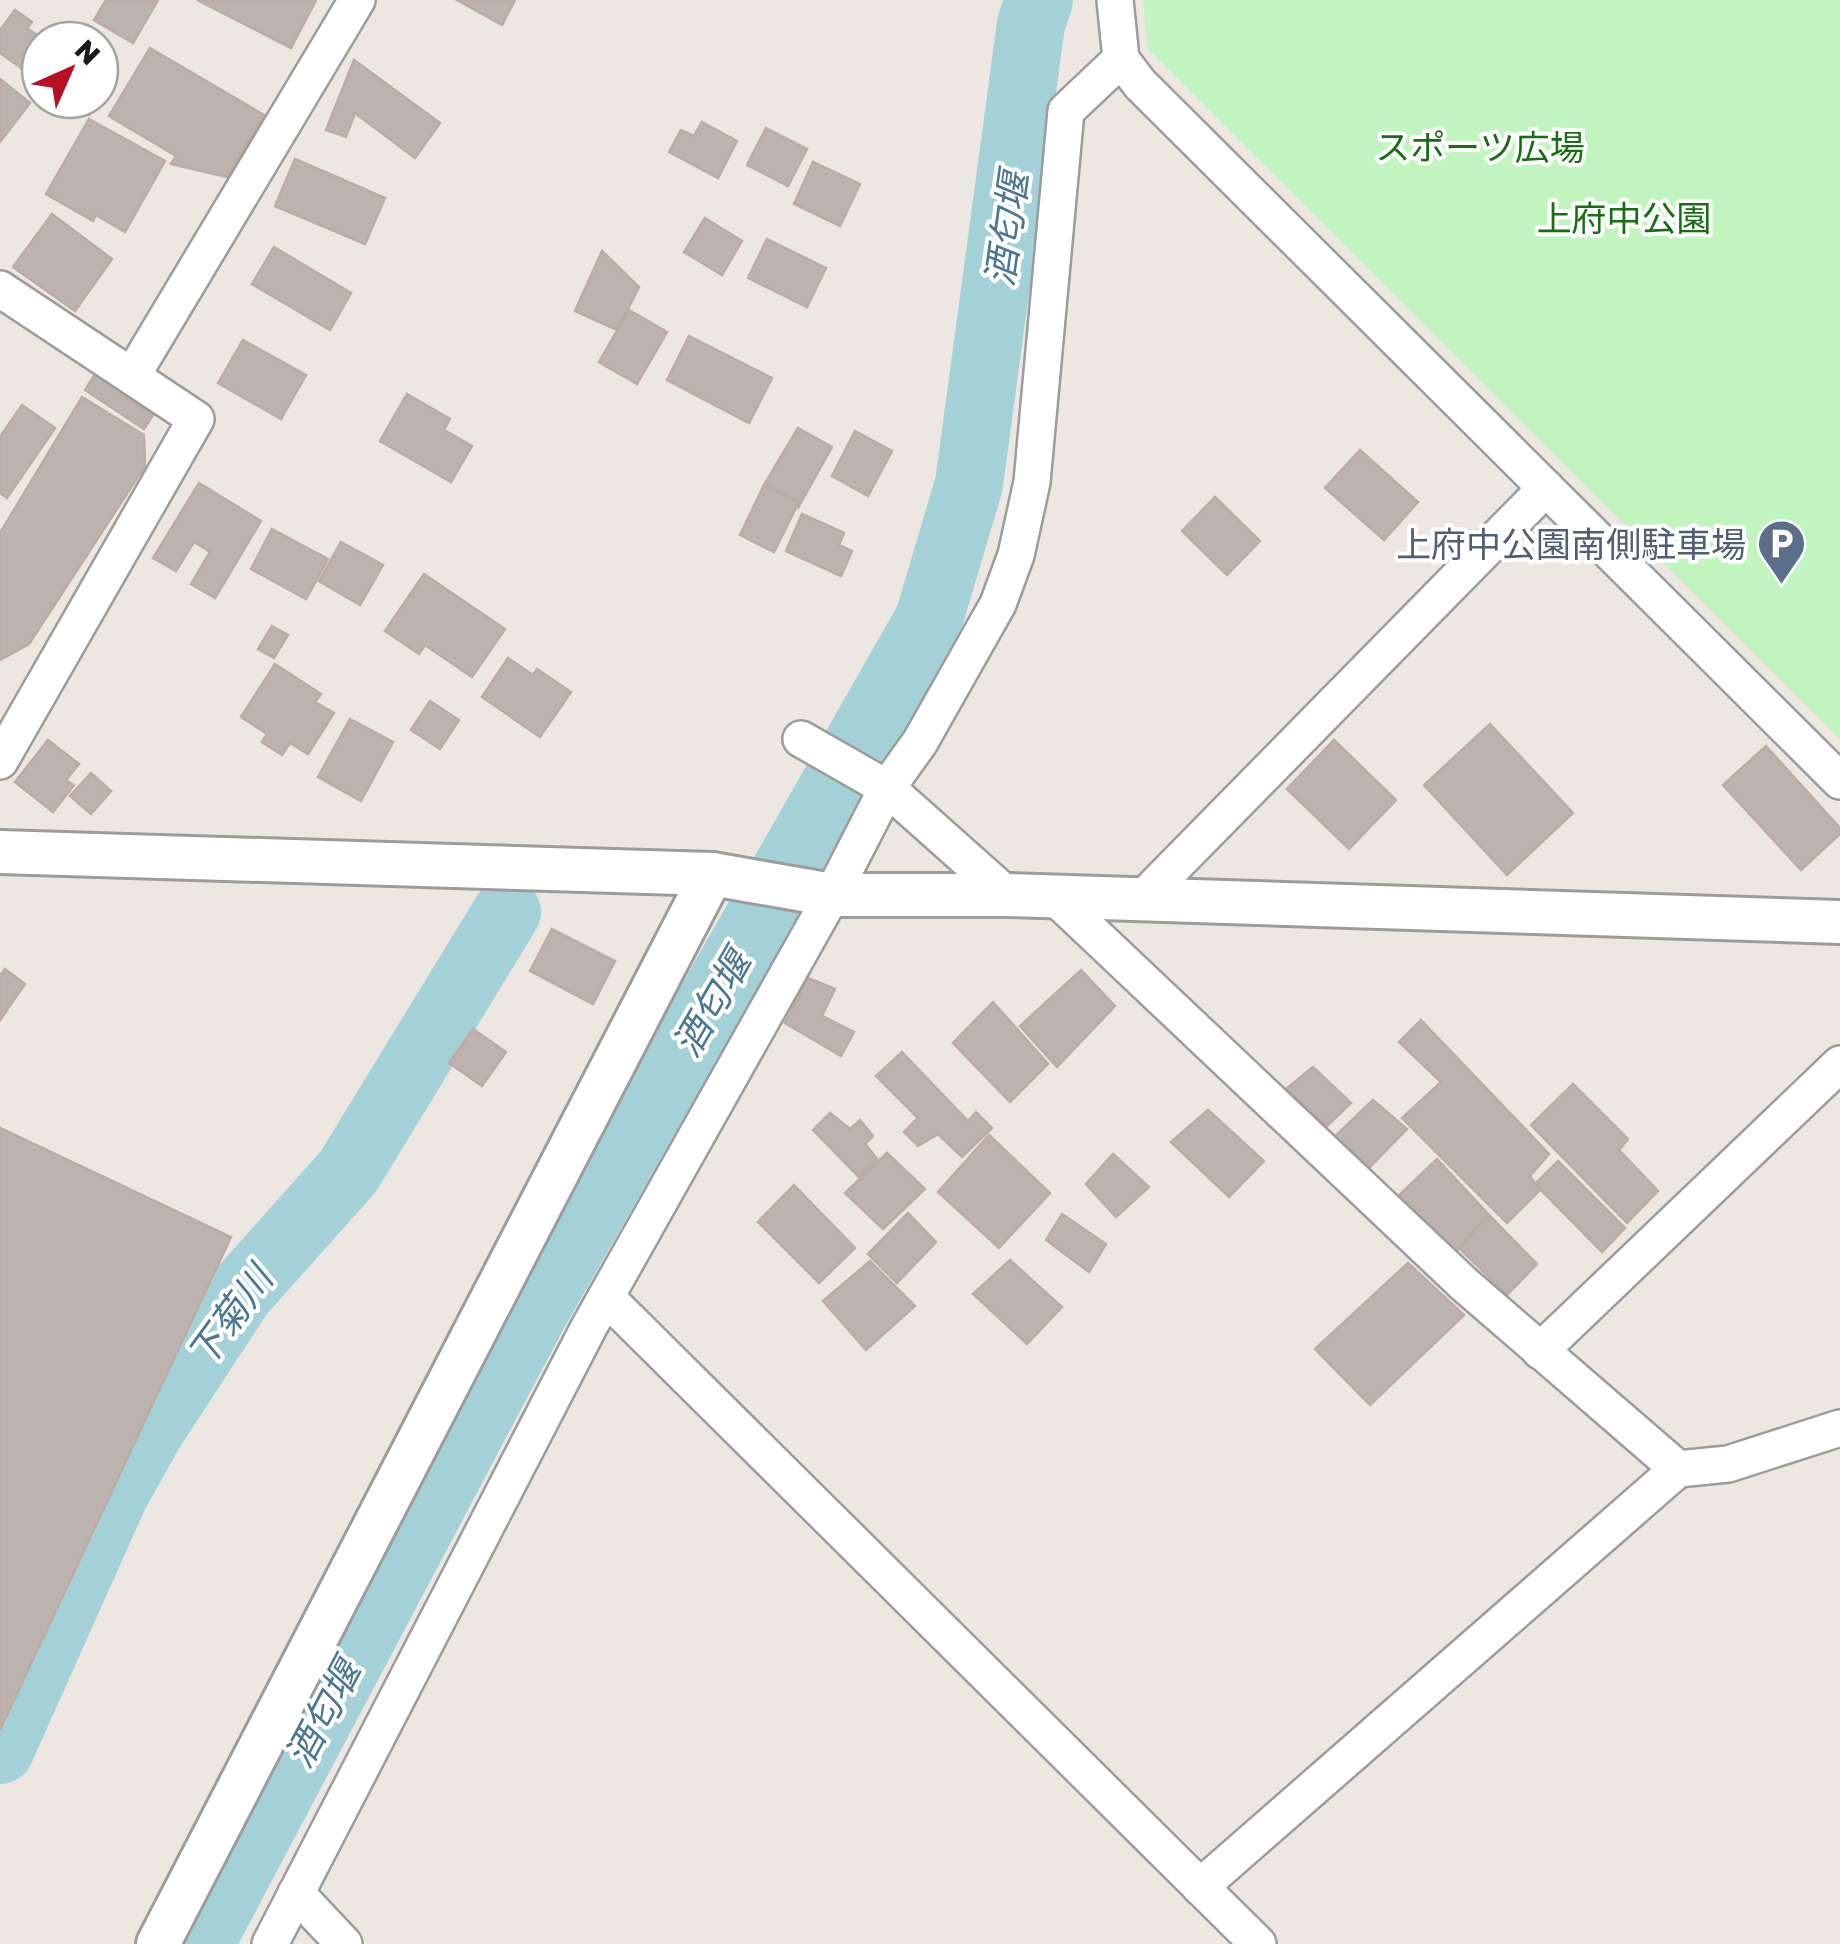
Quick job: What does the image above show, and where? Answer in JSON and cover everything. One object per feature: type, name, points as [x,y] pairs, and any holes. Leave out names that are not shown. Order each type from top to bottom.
[{"type":"street","points":[[132,376],[357,0]]},
{"type":"street","points":[[1114,0],[1122,59],[1140,84],[1840,781]]},
{"type":"street","points":[[270,1944],[606,1297],[887,788],[920,742],[998,604],[1016,556],[1032,482],[1066,112],[1122,59]]},
{"type":"street","points":[[0,289],[196,419],[0,760]]},
{"type":"street","points":[[1139,902],[1546,488]]},
{"type":"street","points":[[802,739],[887,788],[1007,895]]},
{"type":"street","points":[[0,852],[714,874],[831,894],[1007,895],[1058,900],[1840,922]]},
{"type":"street","points":[[158,1944],[714,874]]},
{"type":"street","points":[[1058,900],[1540,1351],[1678,1469]]},
{"type":"street","points":[[1540,1351],[1840,1064]]},
{"type":"street","points":[[606,1297],[1258,1944]]},
{"type":"street","points":[[1200,1887],[1678,1469],[1728,1464],[1840,1428]]},
{"type":"street","points":[[296,1893],[344,1944]]},
{"type":"green space","name":"上府中公園","points":[[1143,0],[1840,0],[1840,739],[1148,49]]},
{"type":"building","points":[[106,0],[158,0],[133,43],[120,35],[120,20],[94,20]]},
{"type":"building","points":[[197,0],[316,0],[291,48]]},
{"type":"building","points":[[457,0],[515,0],[502,25]]},
{"type":"building","points":[[15,10],[29,20],[20,20],[20,67],[0,53],[0,30]]},
{"type":"building","points":[[150,48],[264,115],[227,177],[171,164],[176,156],[116,120],[120,120],[120,98]]},
{"type":"building","points":[[354,60],[440,123],[415,158],[355,113],[346,137],[326,130]]},
{"type":"building","points":[[0,79],[20,95],[20,116],[0,142]]},
{"type":"building","points":[[88,120],[165,161],[125,232],[96,215],[93,221],[46,194]]},
{"type":"building","points":[[702,122],[737,141],[718,178],[669,152],[681,130],[694,136]]},
{"type":"building","points":[[766,128],[807,149],[788,186],[747,165]]},
{"type":"building","points":[[295,159],[385,198],[365,244],[275,206]]},
{"type":"building","points":[[813,162],[860,184],[840,226],[794,204]]},
{"type":"building","points":[[52,214],[112,259],[75,311],[13,267]]},
{"type":"building","points":[[705,218],[742,241],[722,275],[684,252]]},
{"type":"building","points":[[767,239],[826,268],[807,307],[748,278]]},
{"type":"building","points":[[274,247],[351,293],[330,330],[252,284]]},
{"type":"building","points":[[602,251],[639,287],[617,330],[575,311]]},
{"type":"building","points":[[629,310],[667,332],[637,384],[599,362]]},
{"type":"building","points":[[689,336],[772,378],[749,423],[667,380]]},
{"type":"building","points":[[243,340],[306,375],[281,419],[218,383]]},
{"type":"building","points":[[102,363],[129,381],[120,394],[153,415],[144,429],[85,390]]},
{"type":"building","points":[[407,394],[450,419],[444,430],[472,446],[451,482],[380,441]]},
{"type":"building","points":[[82,397],[144,435],[145,466],[29,644],[0,660],[0,533]]},
{"type":"building","points":[[22,405],[55,428],[7,498],[0,493],[0,437]]},
{"type":"building","points":[[798,428],[832,447],[799,506],[799,502],[764,485]]},
{"type":"building","points":[[855,431],[892,451],[868,496],[832,476]]},
{"type":"building","points":[[1360,450],[1418,502],[1384,540],[1325,488]]},
{"type":"building","points":[[199,483],[261,521],[215,598],[191,584],[210,552],[194,542],[176,571],[153,558]]},
{"type":"building","points":[[764,485],[799,502],[774,552],[740,535]]},
{"type":"building","points":[[1215,497],[1260,541],[1227,575],[1182,531]]},
{"type":"building","points":[[802,514],[844,533],[839,545],[852,551],[841,576],[786,551]]},
{"type":"building","points":[[272,529],[328,559],[306,599],[251,569]]},
{"type":"building","points":[[341,542],[383,565],[360,605],[319,581]]},
{"type":"building","points":[[424,574],[505,629],[472,677],[425,645],[419,654],[385,631]]},
{"type":"building","points":[[272,626],[288,635],[274,658],[258,649]]},
{"type":"building","points":[[508,658],[533,675],[537,669],[571,692],[540,737],[482,697]]},
{"type":"building","points":[[275,664],[321,694],[315,702],[334,713],[308,754],[290,743],[282,755],[262,742],[267,734],[241,717]]},
{"type":"building","points":[[430,701],[459,720],[440,749],[411,730]]},
{"type":"building","points":[[350,719],[393,742],[361,801],[318,777]]},
{"type":"building","points":[[1490,724],[1573,813],[1507,875],[1424,785]]},
{"type":"building","points":[[48,740],[79,764],[66,780],[74,785],[53,812],[15,782]]},
{"type":"building","points":[[1334,740],[1396,800],[1349,849],[1287,789]]},
{"type":"building","points":[[1766,746],[1840,828],[1840,834],[1801,870],[1723,785]]},
{"type":"building","points":[[91,773],[111,791],[91,814],[70,796]]},
{"type":"building","points":[[552,929],[615,961],[593,1004],[530,971]]},
{"type":"building","points":[[5,969],[25,984],[0,1020],[0,976]]},
{"type":"building","points":[[1081,970],[1115,1006],[1057,1067],[1020,1026]]},
{"type":"building","points":[[808,978],[835,989],[822,1016],[854,1032],[841,1056],[785,1023]]},
{"type":"building","points":[[993,1002],[1048,1064],[1010,1102],[953,1043]]},
{"type":"building","points":[[1421,1020],[1549,1154],[1530,1176],[1540,1190],[1507,1223],[1402,1118],[1441,1082],[1399,1042]]},
{"type":"building","points":[[473,1029],[506,1052],[482,1086],[449,1063]]},
{"type":"building","points":[[902,1052],[968,1121],[976,1112],[992,1128],[962,1157],[938,1134],[918,1146],[904,1132],[918,1118],[876,1076]]},
{"type":"building","points":[[1313,1067],[1351,1103],[1327,1126],[1286,1089]]},
{"type":"building","points":[[1573,1084],[1628,1139],[1619,1150],[1658,1191],[1627,1223],[1531,1125]]},
{"type":"building","points":[[1373,1100],[1407,1129],[1366,1171],[1330,1141]]},
{"type":"building","points":[[1208,1110],[1264,1161],[1229,1197],[1171,1142]]},
{"type":"building","points":[[830,1113],[850,1129],[860,1120],[873,1136],[865,1144],[877,1159],[859,1177],[813,1130]]},
{"type":"building","points":[[0,1128],[231,1237],[0,1730]]},
{"type":"building","points":[[989,1135],[1050,1193],[999,1248],[938,1192]]},
{"type":"building","points":[[887,1153],[925,1189],[883,1229],[845,1193]]},
{"type":"building","points":[[1113,1154],[1149,1187],[1116,1217],[1086,1184]]},
{"type":"building","points":[[1437,1159],[1489,1215],[1450,1258],[1394,1200]]},
{"type":"building","points":[[1558,1161],[1625,1228],[1602,1252],[1535,1184]]},
{"type":"building","points":[[794,1185],[855,1248],[819,1283],[758,1222]]},
{"type":"building","points":[[908,1213],[936,1242],[897,1283],[868,1254]]},
{"type":"building","points":[[1062,1214],[1106,1244],[1089,1272],[1046,1240]]},
{"type":"building","points":[[1489,1215],[1537,1264],[1507,1295],[1459,1248]]},
{"type":"building","points":[[1010,1260],[1062,1307],[1027,1344],[973,1294]]},
{"type":"building","points":[[870,1261],[915,1306],[866,1350],[823,1301]]},
{"type":"building","points":[[1408,1263],[1464,1315],[1370,1405],[1315,1349]]},
{"type":"waterway","name":"酒匂堰","points":[[200,1944],[533,1314],[929,619],[969,484],[1031,24],[1039,0]]},
{"type":"waterway","name":"下菊川","points":[[0,1750],[115,1493],[151,1429],[240,1293],[348,1172],[507,912]]},
{"type":"place","name":"上府中公園南側駐車場","points":[[1781,586]]},
{"type":"park label","name":"スポーツ広場","points":[[1480,147]]}]
